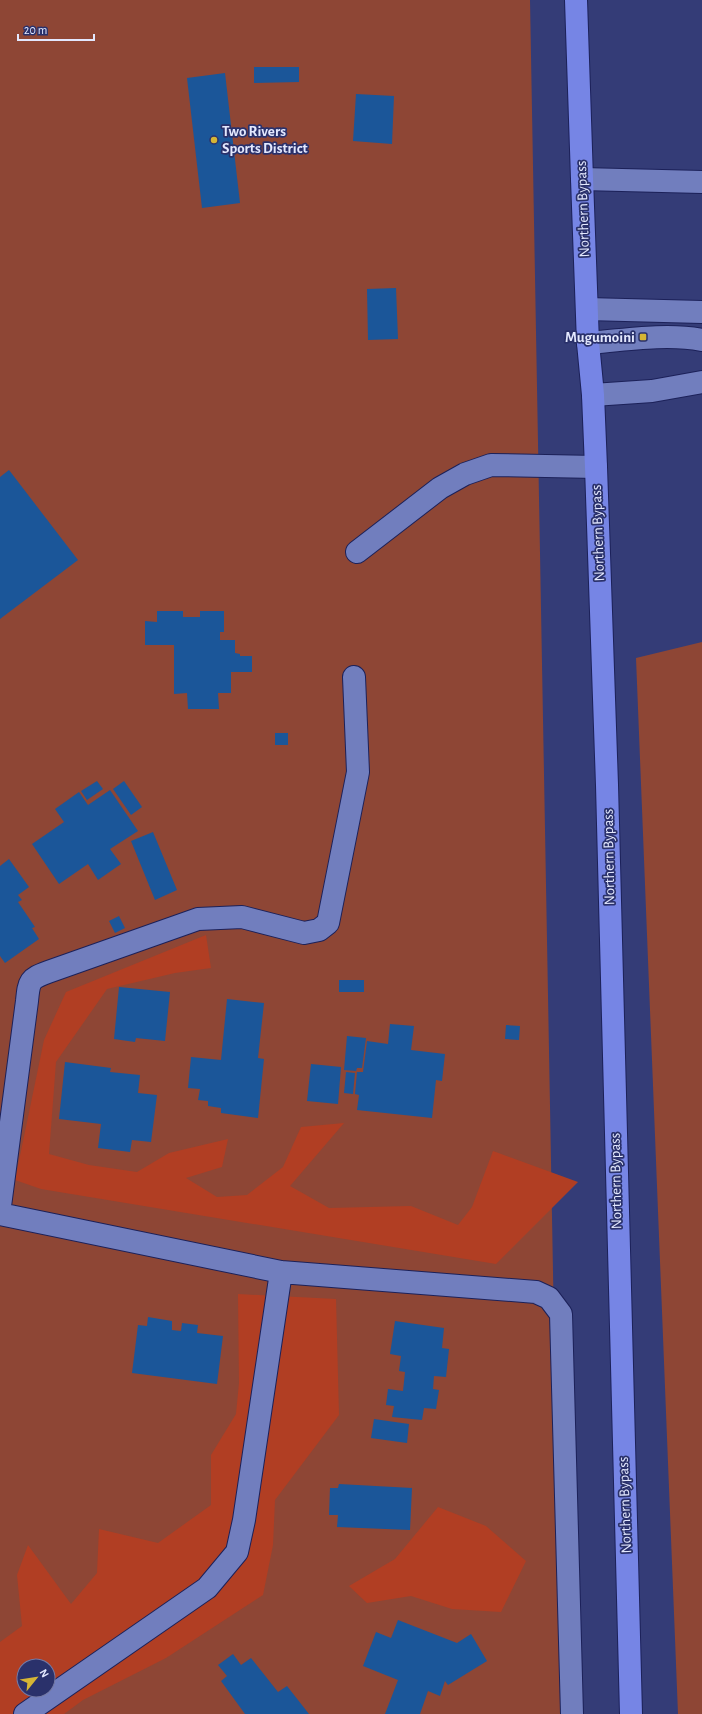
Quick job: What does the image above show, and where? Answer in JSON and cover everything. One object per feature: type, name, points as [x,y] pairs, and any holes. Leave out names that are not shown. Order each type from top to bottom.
[{"type":"main road","name":"Northern Bypass","points":[[576,0],[588,343],[593,395],[596,467],[607,785],[631,1714]]},
{"type":"street","points":[[582,179],[702,182]]},
{"type":"street","points":[[587,309],[702,312]]},
{"type":"street","points":[[588,343],[674,338],[702,340]]},
{"type":"street","points":[[593,395],[652,391],[702,382]]},
{"type":"street","points":[[357,552],[440,488],[465,474],[491,465],[596,467]]},
{"type":"street","points":[[0,1206],[27,1000],[31,980],[48,972],[198,919],[242,917],[304,933],[319,930],[328,923],[358,772],[354,677]]},
{"type":"street","points":[[0,1214],[280,1272],[536,1292],[549,1298],[561,1314],[572,1714]]},
{"type":"street","points":[[25,1714],[207,1588],[237,1552],[244,1520],[280,1272]]},
{"type":"shaded area","points":[[0,0],[530,0],[561,1714],[0,1714]]},
{"type":"shaded area","points":[[702,642],[702,1714],[678,1714],[636,658]]},
{"type":"shaded area","points":[[206,935],[211,968],[175,973],[107,989],[56,1062],[49,1154],[89,1165],[137,1172],[169,1153],[228,1139],[222,1167],[186,1178],[217,1197],[247,1195],[283,1167],[301,1127],[344,1123],[290,1186],[329,1208],[411,1206],[458,1225],[472,1207],[493,1151],[578,1182],[496,1264],[41,1189],[15,1180],[44,1040],[66,992]]},
{"type":"shaded area","points":[[238,1294],[336,1299],[339,1415],[275,1500],[273,1545],[263,1595],[166,1658],[83,1700],[64,1714],[0,1714],[0,1642],[22,1626],[17,1575],[28,1545],[71,1604],[97,1573],[99,1529],[158,1543],[211,1505],[211,1455],[236,1414],[239,1383]]},
{"type":"shaded area","points":[[438,1507],[486,1526],[526,1561],[501,1612],[452,1609],[411,1596],[367,1603],[349,1586],[395,1559]]},
{"type":"building","points":[[254,67],[299,67],[299,82],[254,83]]},
{"type":"building","name":"Two Rivers Sports District","points":[[225,73],[240,203],[202,208],[187,78]]},
{"type":"building","points":[[356,94],[394,96],[392,144],[353,141]]},
{"type":"building","points":[[396,288],[398,339],[368,340],[367,289]]},
{"type":"building","points":[[9,470],[78,560],[0,619],[0,477]]},
{"type":"building","points":[[157,611],[183,611],[183,617],[200,617],[200,611],[224,611],[224,632],[220,632],[220,640],[235,640],[235,653],[240,654],[240,656],[252,656],[252,672],[231,672],[231,693],[218,693],[219,709],[188,709],[187,693],[174,694],[174,645],[145,645],[145,621],[157,622]]},
{"type":"building","points":[[275,733],[288,733],[288,745],[275,745]]},
{"type":"building","points":[[97,781],[103,789],[87,800],[81,791]]},
{"type":"building","points":[[124,781],[142,807],[131,815],[113,789]]},
{"type":"building","points":[[110,790],[138,831],[110,849],[121,864],[98,880],[88,864],[59,884],[32,844],[64,822],[55,809],[79,792],[88,805]]},
{"type":"building","points":[[153,832],[177,890],[155,900],[131,841]]},
{"type":"building","points":[[9,859],[29,887],[18,895],[22,900],[18,902],[35,927],[32,928],[39,939],[5,963],[0,956],[0,866]]},
{"type":"building","points":[[119,916],[125,928],[115,933],[109,921]]},
{"type":"building","points":[[339,980],[364,980],[364,992],[339,992]]},
{"type":"building","points":[[119,987],[170,992],[165,1041],[136,1038],[135,1042],[114,1039]]},
{"type":"building","points":[[227,999],[264,1003],[258,1058],[264,1059],[258,1118],[221,1113],[221,1108],[208,1106],[208,1101],[198,1100],[200,1089],[188,1088],[191,1057],[221,1060]]},
{"type":"building","points":[[390,1024],[414,1026],[411,1050],[445,1054],[442,1081],[436,1080],[432,1118],[357,1110],[359,1095],[355,1094],[357,1072],[363,1072],[367,1041],[388,1044]]},
{"type":"building","points":[[506,1025],[520,1026],[519,1040],[505,1039]]},
{"type":"building","points":[[347,1036],[366,1038],[362,1068],[357,1068],[356,1071],[344,1070]]},
{"type":"building","points":[[65,1062],[111,1068],[110,1072],[140,1075],[138,1093],[157,1095],[151,1142],[132,1140],[130,1152],[98,1148],[101,1124],[59,1119]]},
{"type":"building","points":[[311,1064],[341,1067],[338,1104],[307,1101]]},
{"type":"building","points":[[346,1072],[355,1073],[353,1094],[344,1093]]},
{"type":"building","points":[[148,1317],[172,1321],[172,1330],[181,1331],[182,1323],[198,1325],[197,1333],[223,1336],[217,1384],[132,1373],[138,1325],[147,1326]]},
{"type":"building","points":[[395,1321],[444,1328],[442,1348],[449,1349],[446,1377],[434,1376],[433,1389],[439,1390],[436,1409],[424,1408],[422,1420],[392,1417],[394,1406],[386,1405],[388,1389],[403,1391],[405,1372],[399,1371],[401,1356],[390,1354]]},
{"type":"building","points":[[374,1419],[409,1424],[407,1443],[371,1438]]},
{"type":"building","points":[[339,1484],[412,1488],[410,1530],[337,1527],[338,1515],[329,1515],[330,1488],[338,1488]]},
{"type":"building","points":[[398,1620],[457,1643],[471,1634],[487,1661],[448,1685],[445,1681],[440,1696],[428,1691],[420,1714],[385,1714],[398,1680],[363,1666],[376,1632],[391,1638]]},
{"type":"building","points":[[233,1654],[241,1665],[251,1658],[278,1692],[287,1686],[309,1714],[245,1714],[221,1681],[227,1676],[218,1665]]},
{"type":"place","name":"Two Rivers Sports District","points":[[214,140]]},
{"type":"place","name":"Mugumoini","points":[[643,337]]}]
